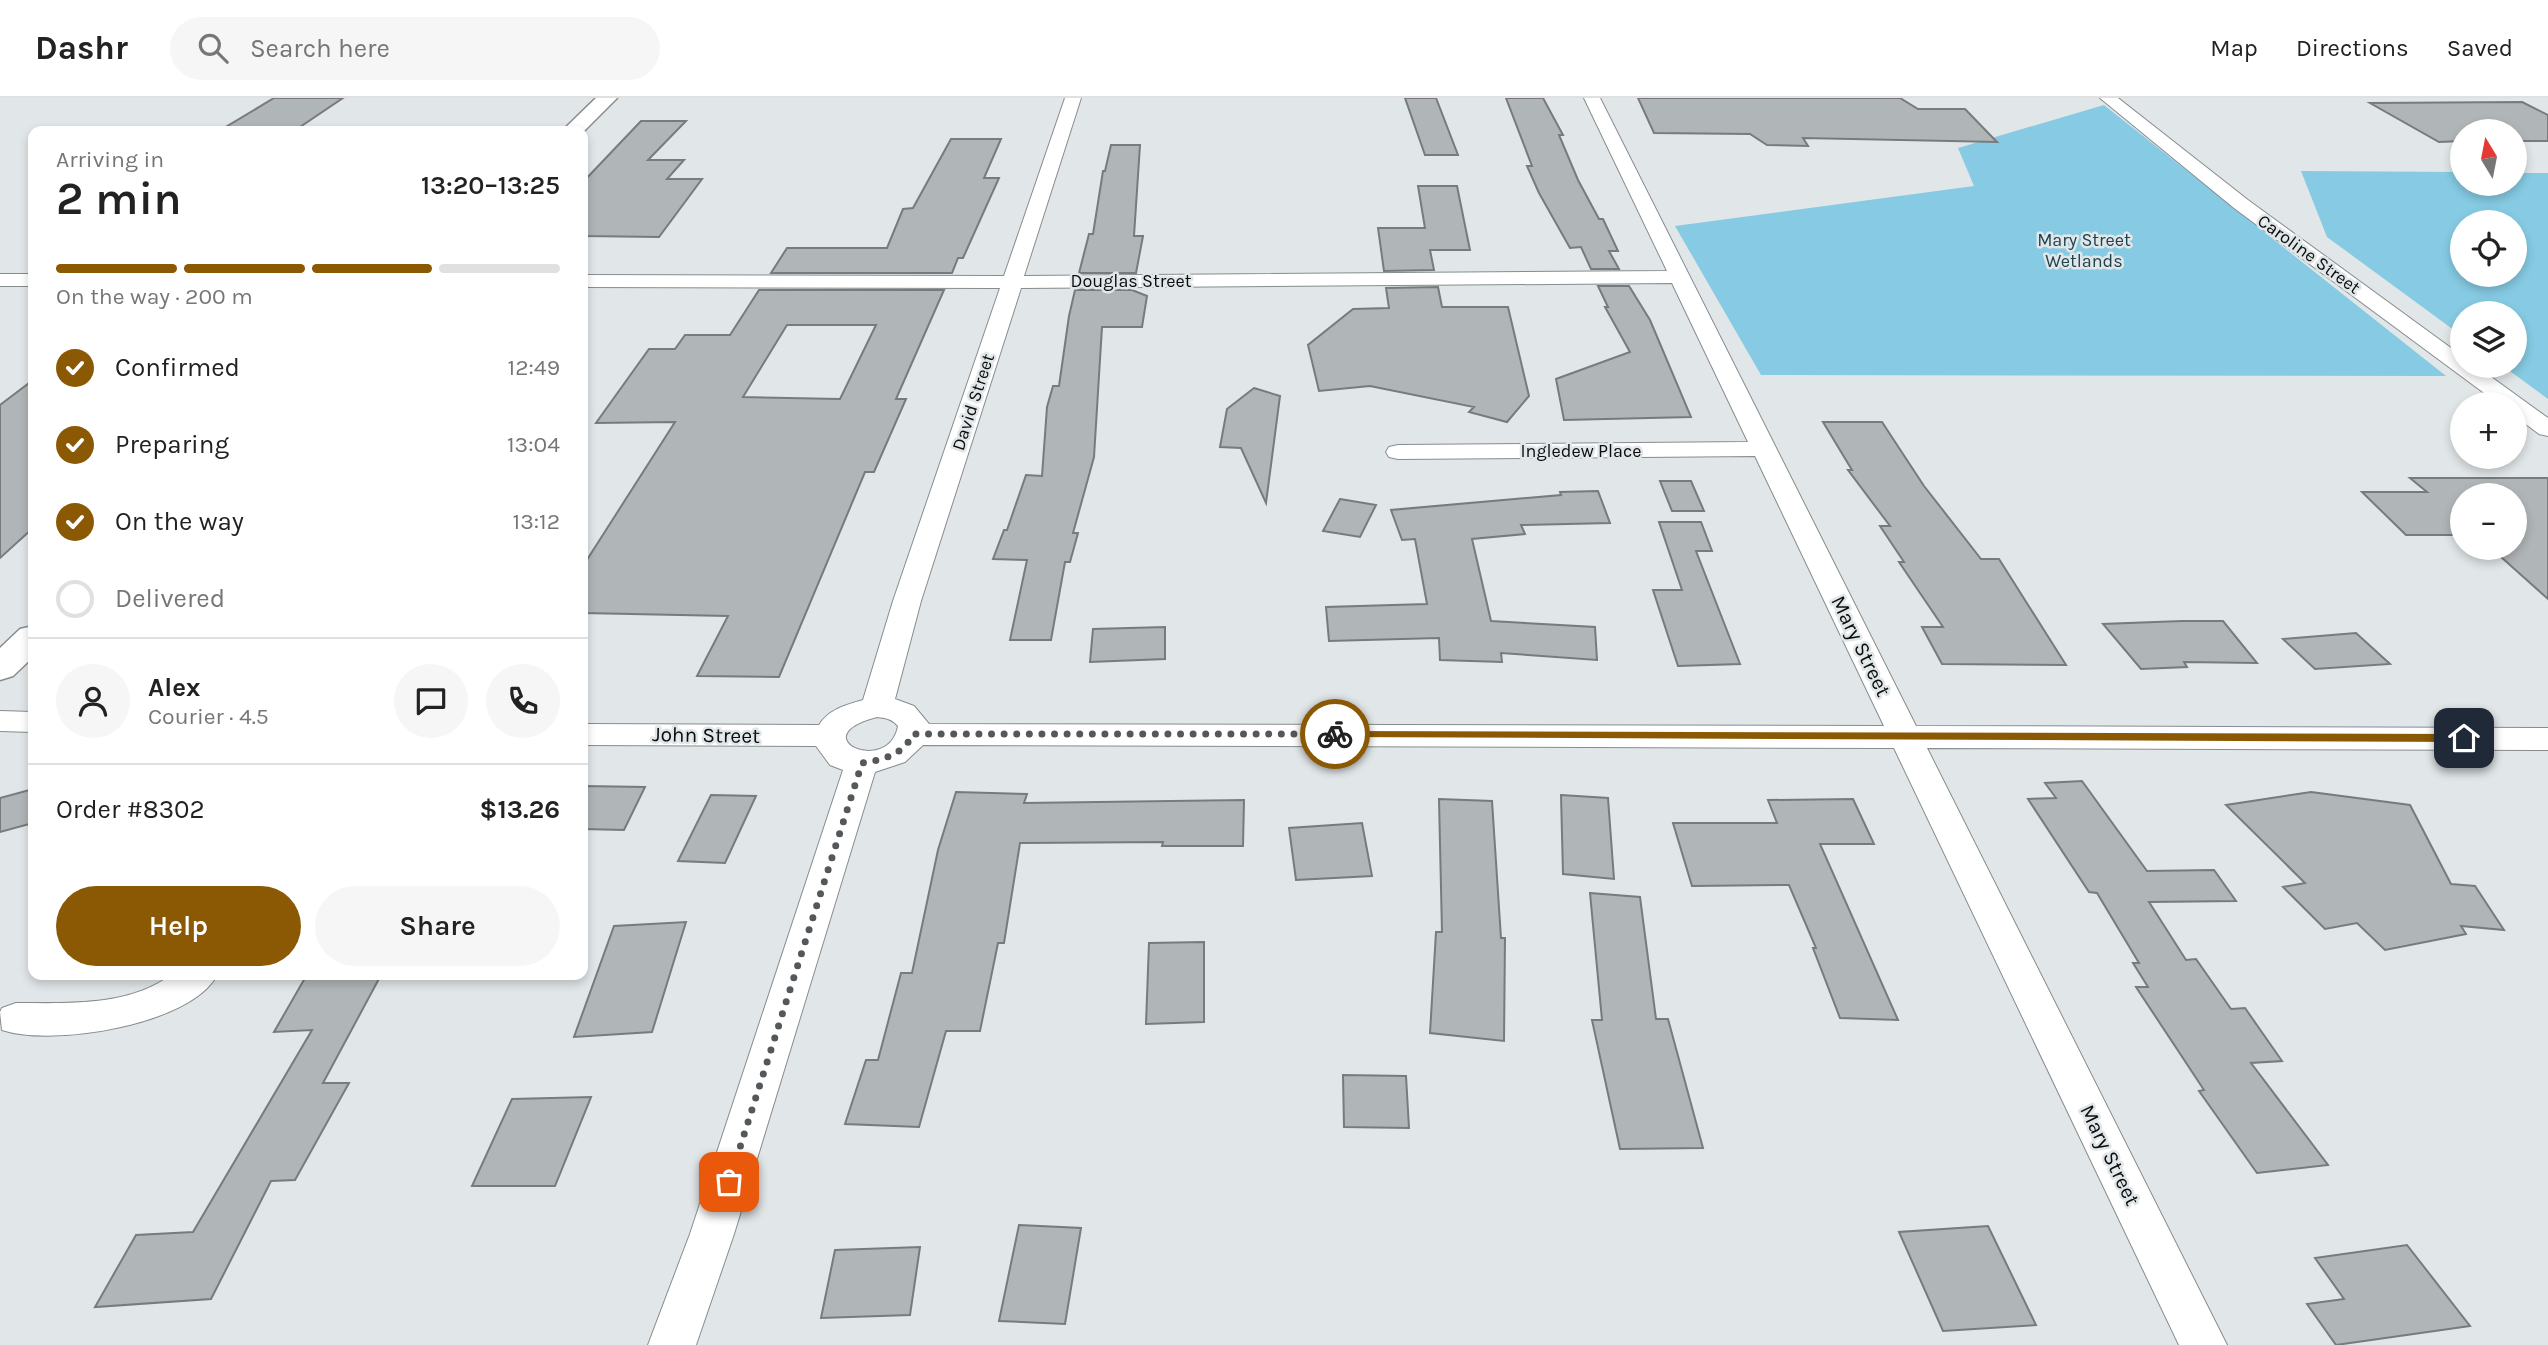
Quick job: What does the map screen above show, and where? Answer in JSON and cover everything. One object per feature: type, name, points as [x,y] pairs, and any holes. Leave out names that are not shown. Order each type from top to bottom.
[{"type":"main road","points":[[577,126],[607,98]]},
{"type":"main road","points":[[0,668],[28,642]]},
{"type":"street","name":"David Street","points":[[877,707],[907,601],[1073,98]]},
{"type":"street","name":"Mary Street","points":[[1592,98],[2203,1345]]},
{"type":"street","name":"Caroline Street","points":[[2108,98],[2241,204],[2498,392]]},
{"type":"street","name":"Douglas Street","points":[[588,281],[1680,277]]},
{"type":"street","points":[[0,280],[28,280]]},
{"type":"street","name":"Caroline Street","points":[[2527,414],[2548,429]]},
{"type":"street","name":"Ingledew Place","points":[[1398,452],[1764,449]]},
{"type":"street","points":[[877,707],[890,708],[909,717],[914,725],[909,742],[890,757],[862,763],[847,761],[835,755],[829,746],[828,736],[833,727],[852,713],[877,707]]},
{"type":"street","points":[[0,721],[28,722]]},
{"type":"street","name":"John Street","points":[[588,734],[828,736]]},
{"type":"street","points":[[913,734],[2548,739]]},
{"type":"street","points":[[673,1345],[712,1234],[862,763]]},
{"type":"street","points":[[16,1019],[76,1017],[139,1008],[160,1000],[190,980]]},
{"type":"green space","name":"Mary Street Wetlands","points":[[2104,105],[2446,376],[1761,375],[1675,226],[1974,186],[1958,148]]},
{"type":"green space","points":[[2301,171],[2450,172],[2450,196],[2527,196],[2527,173],[2548,173],[2548,399],[2519,378],[2527,378],[2527,301],[2450,301],[2450,327],[2327,237]]},
{"type":"building","points":[[274,98],[343,98],[301,126],[227,126]]},
{"type":"building","points":[[1405,98],[1436,98],[1458,155],[1425,155]]},
{"type":"building","points":[[1506,98],[1543,98],[1563,135],[1559,135],[1578,180],[1599,219],[1603,219],[1618,251],[1609,251],[1619,269],[1591,269],[1581,247],[1570,248],[1527,166],[1532,166]]},
{"type":"building","points":[[1638,98],[1900,98],[1918,109],[1965,109],[1997,142],[1803,138],[1808,146],[1767,145],[1750,134],[1654,133]]},
{"type":"building","points":[[2522,102],[2548,115],[2548,141],[2527,141],[2527,119],[2450,119],[2450,142],[2439,142],[2370,103]]},
{"type":"building","points":[[641,121],[686,121],[648,160],[684,160],[667,179],[702,179],[659,237],[588,236],[588,177]]},
{"type":"building","points":[[951,139],[1001,139],[984,178],[999,178],[963,258],[958,258],[952,273],[771,273],[787,248],[887,248],[903,209],[913,208]]},
{"type":"building","points":[[1111,145],[1140,145],[1134,236],[1143,236],[1136,273],[1079,273],[1089,234],[1093,234],[1103,171]]},
{"type":"building","points":[[1418,186],[1457,186],[1470,250],[1430,250],[1434,270],[1384,271],[1378,228],[1425,228]]},
{"type":"building","points":[[1598,286],[1629,286],[1650,320],[1691,417],[1564,420],[1556,379],[1630,352],[1605,307],[1608,307]]},
{"type":"building","points":[[1438,287],[1442,307],[1508,307],[1529,396],[1507,422],[1469,412],[1474,407],[1370,386],[1319,391],[1308,345],[1353,309],[1389,308],[1386,288]]},
{"type":"building","points":[[759,290],[944,290],[896,399],[906,399],[874,472],[865,472],[779,677],[697,676],[728,616],[588,613],[588,558],[675,422],[596,423],[649,349],[675,349],[685,335],[730,335]],"holes":[[[787,325],[876,325],[840,399],[743,397]]]},
{"type":"building","points":[[1075,290],[1132,290],[1147,296],[1142,327],[1102,327],[1094,457],[1073,533],[1078,533],[1070,562],[1065,562],[1051,640],[1010,640],[1027,560],[993,559],[1004,530],[1007,530],[1026,475],[1042,476],[1047,407],[1053,386],[1059,386]]},
{"type":"building","points":[[28,384],[28,533],[0,558],[0,405]]},
{"type":"building","points":[[1254,388],[1280,396],[1266,503],[1241,448],[1220,447],[1227,409]]},
{"type":"building","points":[[1823,422],[1882,422],[1924,486],[1981,559],[1999,559],[2066,665],[1942,664],[1922,627],[1943,627],[1899,562],[1904,562],[1880,526],[1890,526],[1848,470],[1852,470]]},
{"type":"building","points":[[2410,478],[2548,478],[2548,599],[2504,560],[2527,560],[2527,483],[2450,483],[2450,535],[2406,535],[2362,492],[2427,492]]},
{"type":"building","points":[[1660,481],[1691,481],[1704,511],[1672,511]]},
{"type":"building","points":[[1598,491],[1610,523],[1521,525],[1525,534],[1472,539],[1491,621],[1595,627],[1597,660],[1501,653],[1502,662],[1440,660],[1439,638],[1329,641],[1326,607],[1427,604],[1415,539],[1402,540],[1391,510],[1561,495],[1560,492]]},
{"type":"building","points":[[1340,499],[1376,505],[1360,537],[1323,531]]},
{"type":"building","points":[[1659,522],[1701,522],[1712,551],[1696,551],[1740,664],[1678,666],[1653,590],[1682,590]]},
{"type":"building","points":[[2223,621],[2257,663],[2184,662],[2187,667],[2141,669],[2103,624]]},
{"type":"building","points":[[1165,627],[1165,659],[1090,662],[1093,629]]},
{"type":"building","points":[[2356,633],[2390,664],[2315,669],[2283,639]]},
{"type":"building","points":[[2082,781],[2147,871],[2214,870],[2236,901],[2149,902],[2186,960],[2196,959],[2231,1009],[2245,1008],[2282,1061],[2251,1063],[2328,1165],[2257,1173],[2199,1091],[2204,1090],[2136,987],[2148,987],[2133,963],[2139,963],[2097,893],[2089,892],[2028,799],[2056,798],[2045,783]]},
{"type":"building","points":[[588,786],[645,787],[624,830],[588,829]]},
{"type":"building","points":[[28,790],[28,824],[0,832],[0,798]]},
{"type":"building","points":[[956,792],[1027,794],[1024,803],[1244,800],[1243,846],[1162,846],[1163,842],[1020,843],[1004,943],[998,943],[980,1031],[946,1031],[919,1127],[845,1124],[866,1060],[878,1060],[901,973],[912,973],[938,850]]},
{"type":"building","points":[[2311,792],[2410,805],[2451,884],[2475,886],[2504,930],[2461,926],[2466,934],[2385,950],[2357,923],[2325,929],[2283,887],[2305,883],[2226,805]]},
{"type":"building","points":[[711,795],[756,796],[725,863],[678,861]]},
{"type":"building","points":[[1561,795],[1608,798],[1614,879],[1563,874]]},
{"type":"building","points":[[1439,799],[1492,801],[1501,938],[1505,938],[1504,1041],[1430,1033],[1436,932],[1442,932]]},
{"type":"building","points":[[1853,799],[1874,844],[1820,844],[1898,1020],[1840,1018],[1813,948],[1816,948],[1789,885],[1692,886],[1673,823],[1777,823],[1768,800]]},
{"type":"building","points":[[1362,823],[1372,876],[1296,880],[1289,828]]},
{"type":"building","points":[[1590,893],[1640,897],[1656,1019],[1668,1019],[1703,1148],[1620,1149],[1592,1020],[1602,1020]]},
{"type":"building","points":[[686,922],[652,1032],[574,1037],[614,926]]},
{"type":"building","points":[[1204,942],[1204,1022],[1146,1024],[1149,943]]},
{"type":"building","points":[[304,980],[378,980],[323,1083],[349,1083],[295,1180],[271,1181],[211,1299],[95,1307],[136,1235],[193,1232],[312,1030],[274,1032]]},
{"type":"building","points":[[1343,1075],[1406,1076],[1409,1128],[1344,1127]]},
{"type":"building","points":[[591,1097],[555,1186],[472,1186],[512,1099]]},
{"type":"building","points":[[1019,1225],[1081,1228],[1065,1324],[999,1321]]},
{"type":"building","points":[[1988,1226],[2036,1325],[1943,1331],[1899,1232]]},
{"type":"building","points":[[2407,1245],[2470,1326],[2336,1345],[2307,1304],[2344,1299],[2315,1258]]},
{"type":"building","points":[[920,1247],[910,1315],[821,1318],[835,1250]]},
{"type":"way so far","points":[[729,1182],[862,763],[890,757],[901,750],[913,734],[1335,734]]},
{"type":"route","points":[[1335,734],[2464,738]]}]
